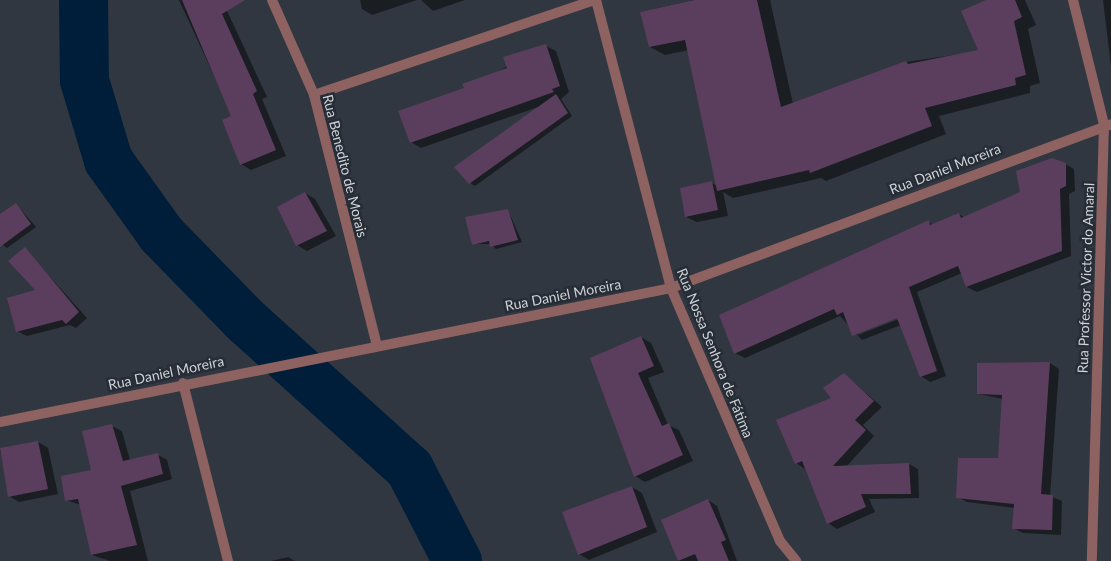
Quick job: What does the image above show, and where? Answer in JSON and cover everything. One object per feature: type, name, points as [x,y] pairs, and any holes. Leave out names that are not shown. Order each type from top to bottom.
[{"type":"street","name":"Rua Benedito de Morais","points":[[272,0],[314,95],[377,345]]},
{"type":"street","points":[[314,95],[596,0]]},
{"type":"street","name":"Rua Nossa Senhora de Fátima","points":[[596,0],[671,288],[780,541],[796,561]]},
{"type":"street","name":"Rua Professor Victor do Amaral","points":[[1073,0],[1107,124],[1092,561]]},
{"type":"street","name":"Rua Daniel Moreira","points":[[0,422],[183,383],[671,288],[1107,124]]},
{"type":"street","points":[[183,383],[228,561]]},
{"type":"building","points":[[182,0],[245,0],[222,14],[257,91],[253,94],[276,150],[240,165],[222,120],[231,116]]},
{"type":"building","points":[[694,0],[757,0],[781,107],[906,61],[908,64],[978,50],[961,11],[986,0],[1015,0],[1022,17],[1014,21],[1026,75],[1015,78],[1016,85],[925,108],[932,126],[810,173],[809,170],[717,191],[685,40],[649,47],[640,12]]},
{"type":"building","points":[[546,44],[560,86],[552,89],[554,92],[410,143],[398,111],[464,88],[462,84],[507,68],[503,57]]},
{"type":"building","points":[[556,94],[568,113],[469,184],[454,167]]},
{"type":"building","points":[[1052,158],[1066,163],[1066,186],[1060,189],[1062,251],[966,287],[958,266],[909,287],[937,371],[920,377],[897,318],[852,336],[843,312],[837,315],[834,309],[734,354],[719,315],[929,220],[930,225],[959,213],[961,218],[1020,192],[1016,171]]},
{"type":"building","points":[[712,181],[718,210],[685,217],[680,188]]},
{"type":"building","points":[[305,192],[327,231],[296,246],[277,207]]},
{"type":"building","points":[[16,203],[31,224],[0,247],[0,214]]},
{"type":"building","points":[[508,209],[518,240],[490,247],[489,241],[472,245],[465,217]]},
{"type":"building","points":[[25,247],[79,312],[66,324],[62,320],[16,332],[7,298],[35,290],[8,261]]},
{"type":"building","points":[[641,336],[654,366],[638,373],[662,426],[669,423],[683,455],[634,477],[590,358]]},
{"type":"building","points":[[1050,362],[1041,494],[1053,495],[1052,530],[1012,529],[1014,504],[956,498],[958,458],[998,458],[1002,395],[977,394],[977,363]]},
{"type":"building","points":[[844,373],[874,401],[855,420],[866,430],[833,466],[909,463],[911,494],[861,494],[866,507],[827,524],[802,461],[795,464],[776,420],[831,398],[823,388]]},
{"type":"building","points":[[112,424],[123,461],[158,453],[163,474],[121,486],[137,545],[91,555],[78,499],[65,501],[61,476],[91,470],[82,431]]},
{"type":"building","points":[[38,441],[48,489],[8,497],[0,448]]},
{"type":"building","points":[[632,486],[647,527],[578,555],[562,512]]},
{"type":"building","points":[[708,499],[726,540],[721,542],[729,561],[698,561],[695,554],[678,561],[661,520]]},
{"type":"waterway","points":[[83,0],[84,80],[108,160],[161,234],[245,320],[409,468],[457,561]]}]
